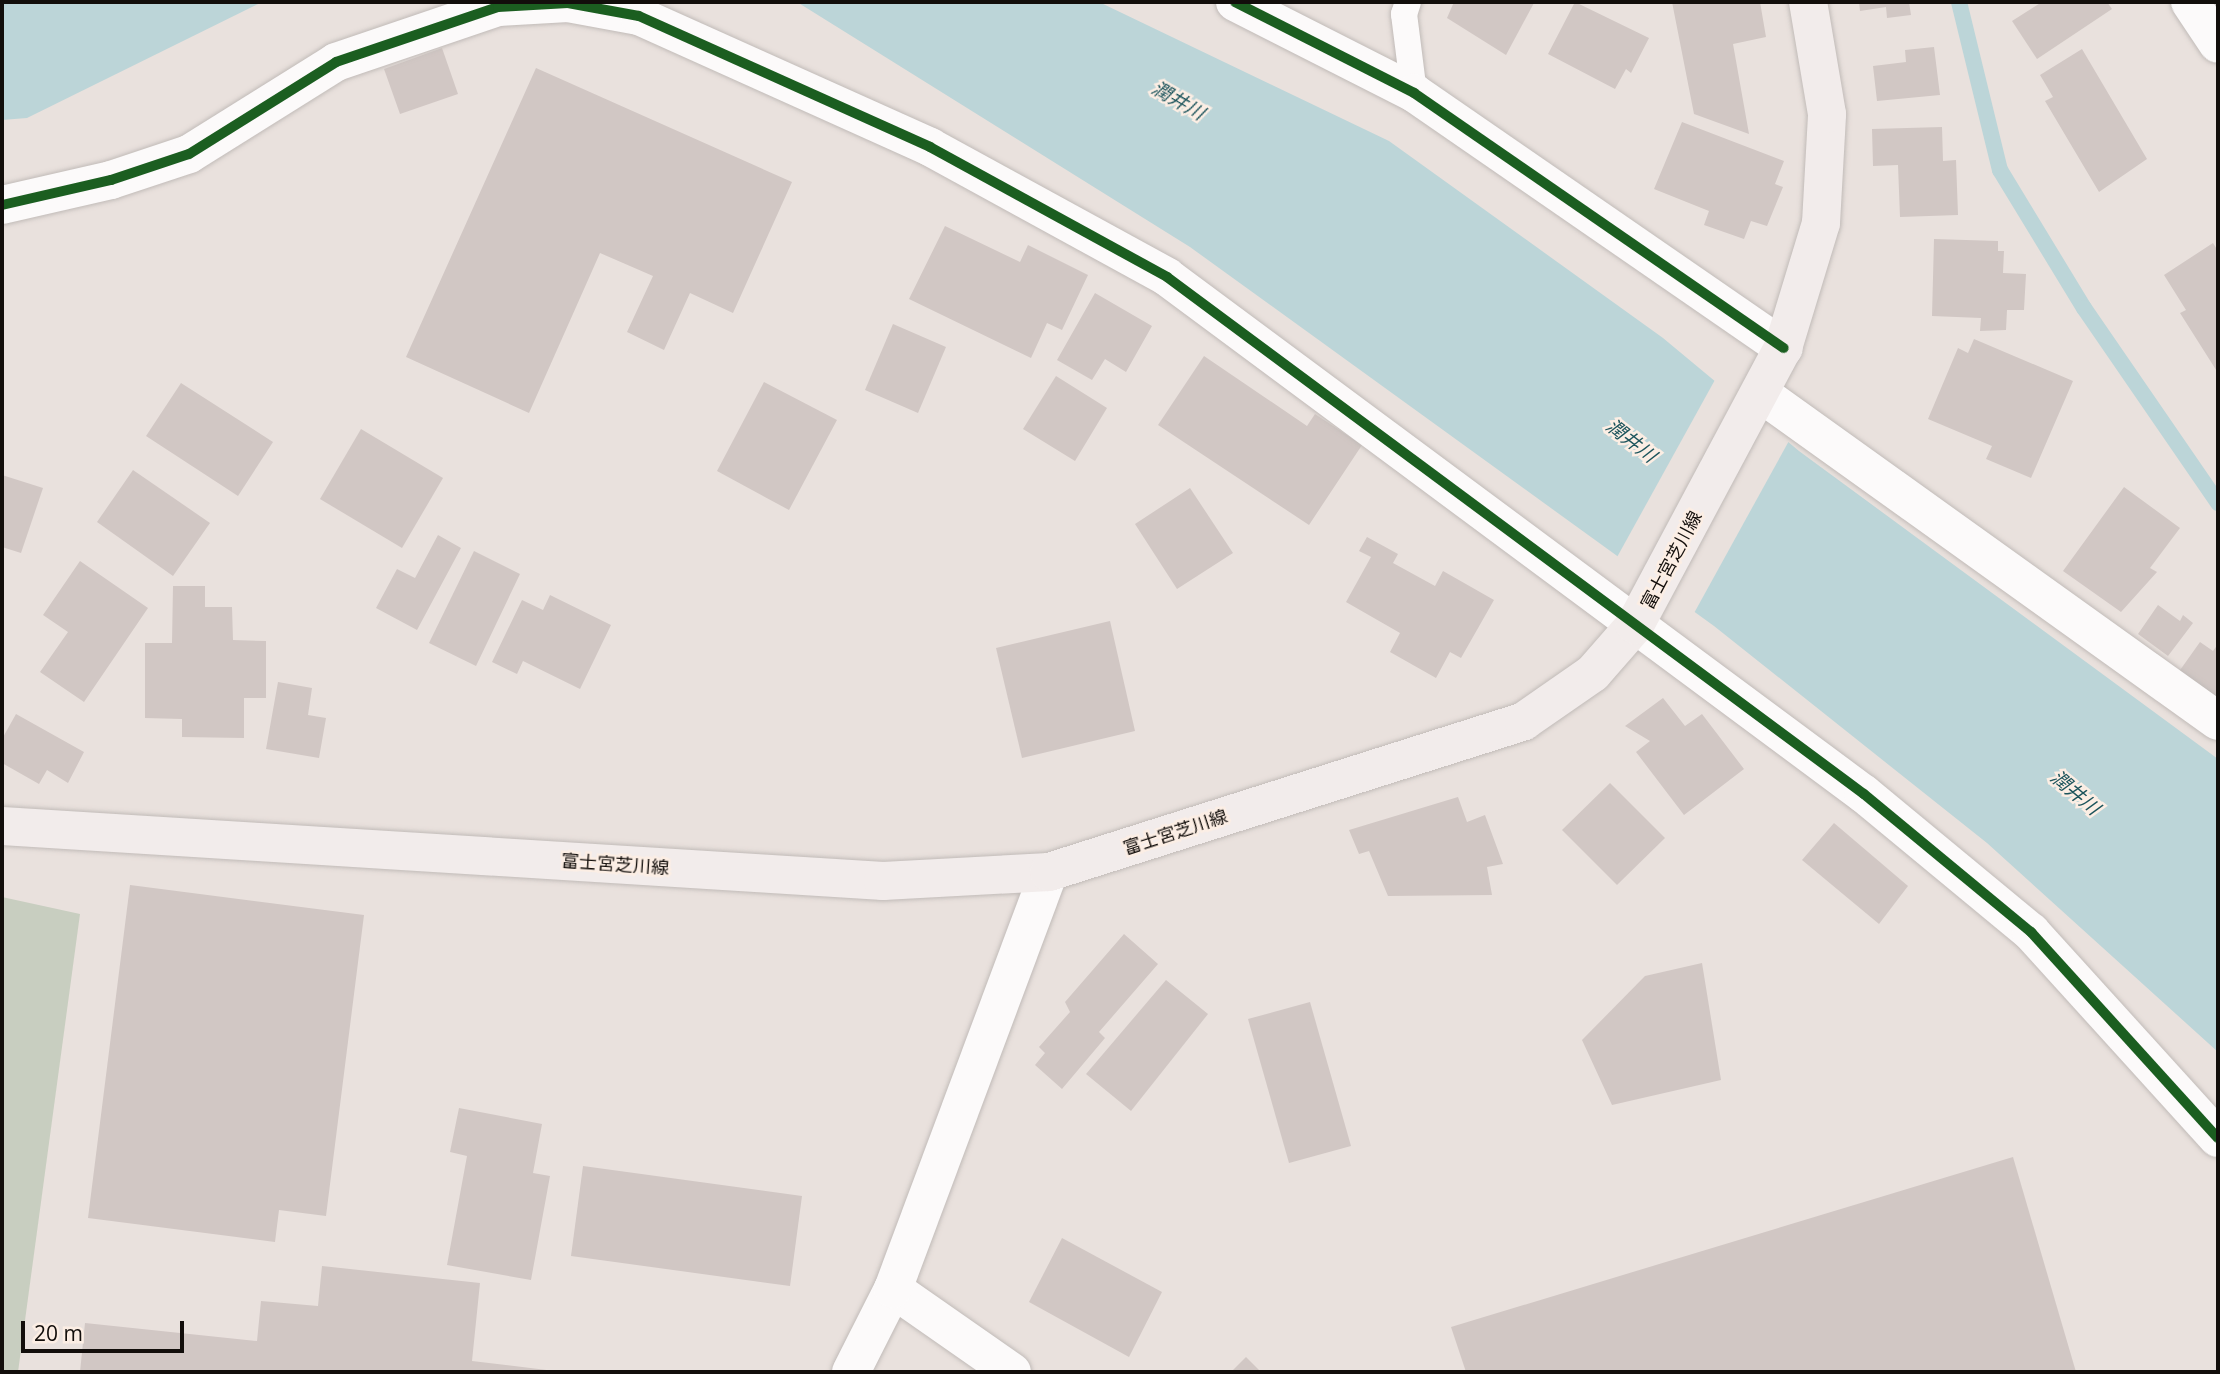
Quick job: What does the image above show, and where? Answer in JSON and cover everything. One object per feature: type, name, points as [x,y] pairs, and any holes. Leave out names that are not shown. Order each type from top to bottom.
[{"type":"main road","name":"富士宮芝川線","points":[[2,825],[883,881],[1049,872],[1524,720],[1593,673],[1639,618],[1783,348],[1821,223],[1827,114],[1808,2]]},
{"type":"street","points":[[1235,2],[1414,93],[1783,348]]},
{"type":"street","points":[[2190,2],[2218,44]]},
{"type":"street","points":[[2,205],[111,180],[189,154],[336,62],[498,7],[568,3],[639,16],[930,147],[1167,277],[1639,618],[1864,794],[2031,932],[2218,1138]]},
{"type":"street","points":[[1757,399],[2218,722]]},
{"type":"street","points":[[851,1372],[893,1289],[1049,872]]},
{"type":"street","points":[[893,1289],[1012,1372]]},
{"type":"lane","points":[[1408,2],[1404,14],[1414,93]]},
{"type":"shaded area","points":[[2,897],[80,914],[18,1372],[2,1372]]},
{"type":"water","points":[[2,2],[262,2],[27,118],[2,120]]},
{"type":"water","name":"潤井川","points":[[797,2],[1099,2],[1389,141],[1663,338],[1799,451],[2218,759],[2218,1052],[1987,843],[1714,626],[1190,247]]},
{"type":"pier","points":[[1716,378],[1790,439],[1693,615],[1616,559]]},
{"type":"building","points":[[1454,2],[1534,3],[1506,55],[1447,18]]},
{"type":"building","points":[[1575,2],[1649,38],[1631,73],[1626,69],[1615,89],[1548,54]]},
{"type":"building","points":[[1672,2],[1760,2],[1766,37],[1733,44],[1749,134],[1694,114]]},
{"type":"building","points":[[1859,2],[1909,2],[1911,15],[1887,18],[1886,7],[1860,11]]},
{"type":"building","points":[[2042,2],[2107,2],[2112,9],[2037,59],[2012,21]]},
{"type":"building","points":[[1934,47],[1940,95],[1877,101],[1873,66],[1906,62],[1905,50]]},
{"type":"building","points":[[442,48],[458,94],[400,114],[384,69]]},
{"type":"building","points":[[2082,49],[2147,159],[2099,192],[2045,101],[2053,97],[2040,75]]},
{"type":"building","points":[[536,68],[792,182],[733,313],[690,293],[664,350],[627,332],[653,276],[600,253],[529,413],[406,357]]},
{"type":"building","points":[[1682,122],[1784,161],[1775,184],[1783,187],[1767,226],[1751,221],[1744,239],[1704,225],[1709,211],[1654,189]]},
{"type":"building","points":[[1942,127],[1943,161],[1956,160],[1958,215],[1900,217],[1898,165],[1873,166],[1872,129]]},
{"type":"building","points":[[945,226],[1020,262],[1028,245],[1088,275],[1062,330],[1047,323],[1031,358],[909,299]]},
{"type":"building","points":[[1934,239],[1998,241],[1998,251],[2004,251],[2003,273],[2026,274],[2024,310],[2007,310],[2006,330],[1980,331],[1981,318],[1932,316]]},
{"type":"building","points":[[2213,243],[2218,251],[2218,373],[2180,313],[2186,310],[2164,275]]},
{"type":"building","points":[[1095,293],[1152,326],[1126,372],[1105,359],[1092,380],[1057,360]]},
{"type":"building","points":[[893,324],[946,347],[918,413],[865,390]]},
{"type":"building","points":[[1974,339],[2073,381],[2031,478],[1986,459],[1992,446],[1928,419],[1958,348],[1968,353]]},
{"type":"building","points":[[1204,356],[1307,426],[1315,414],[1362,445],[1309,525],[1158,425]]},
{"type":"building","points":[[1056,376],[1107,408],[1075,461],[1023,429]]},
{"type":"building","points":[[764,382],[837,420],[789,510],[717,471]]},
{"type":"building","points":[[181,383],[273,442],[238,496],[146,436]]},
{"type":"building","points":[[361,429],[443,478],[402,548],[320,499]]},
{"type":"building","points":[[133,470],[210,523],[173,576],[97,522]]},
{"type":"building","points":[[2,475],[43,488],[21,553],[2,547]]},
{"type":"building","points":[[2124,487],[2180,528],[2150,568],[2157,572],[2121,612],[2063,571]]},
{"type":"building","points":[[1190,488],[1233,553],[1177,589],[1135,524]]},
{"type":"building","points":[[438,535],[461,548],[417,630],[376,608],[397,569],[415,578]]},
{"type":"building","points":[[1367,537],[1398,554],[1393,563],[1435,586],[1443,571],[1494,600],[1461,658],[1450,652],[1436,678],[1390,652],[1400,633],[1346,602],[1371,557],[1359,551]]},
{"type":"building","points":[[474,551],[520,574],[476,666],[429,643]]},
{"type":"building","points":[[80,561],[148,608],[84,702],[40,672],[68,632],[43,615]]},
{"type":"building","points":[[173,586],[205,586],[205,607],[232,607],[233,640],[266,641],[266,698],[244,698],[244,738],[182,737],[182,719],[145,718],[145,643],[172,643]]},
{"type":"building","points":[[550,595],[611,625],[580,689],[523,661],[517,674],[492,662],[522,600],[543,610]]},
{"type":"building","points":[[2158,605],[2180,621],[2183,615],[2193,623],[2168,656],[2138,634]]},
{"type":"building","points":[[1110,621],[1135,731],[1022,758],[996,648]]},
{"type":"building","points":[[2200,642],[2213,651],[2218,644],[2218,702],[2178,673]]},
{"type":"building","points":[[278,682],[312,688],[308,715],[326,718],[319,758],[266,749]]},
{"type":"building","points":[[1663,698],[1685,726],[1702,714],[1744,769],[1684,815],[1636,752],[1650,741],[1625,726]]},
{"type":"building","points":[[16,714],[84,752],[68,783],[47,770],[39,784],[2,763],[2,739]]},
{"type":"building","points":[[1610,783],[1665,838],[1617,885],[1562,830]]},
{"type":"building","points":[[1458,797],[1467,822],[1485,815],[1503,864],[1487,867],[1492,895],[1388,896],[1369,851],[1359,854],[1349,830]]},
{"type":"building","points":[[1834,823],[1908,886],[1879,924],[1802,860]]},
{"type":"building","points":[[130,885],[364,915],[326,1216],[279,1210],[275,1242],[88,1218]]},
{"type":"building","points":[[1124,934],[1158,964],[1099,1032],[1105,1038],[1062,1089],[1035,1065],[1045,1053],[1039,1047],[1070,1012],[1065,1002]]},
{"type":"building","points":[[1702,963],[1721,1080],[1612,1105],[1582,1040],[1645,976]]},
{"type":"building","points":[[1166,980],[1208,1014],[1131,1111],[1086,1074]]},
{"type":"building","points":[[1310,1002],[1351,1146],[1289,1163],[1248,1019]]},
{"type":"building","points":[[459,1108],[542,1124],[533,1173],[550,1176],[531,1280],[447,1265],[467,1156],[450,1152]]},
{"type":"building","points":[[2013,1157],[2076,1372],[1466,1372],[1451,1327]]},
{"type":"building","points":[[583,1166],[802,1196],[790,1286],[571,1256]]},
{"type":"building","points":[[1062,1238],[1162,1292],[1129,1357],[1029,1302]]},
{"type":"building","points":[[322,1266],[480,1283],[472,1361],[563,1372],[80,1372],[85,1323],[257,1341],[261,1301],[318,1306]]},
{"type":"building","points":[[1246,1357],[1261,1372],[1231,1372]]},
{"type":"waterway","points":[[1959,2],[2000,170],[2084,308],[2218,503]]},
{"type":"cycle path","points":[[1235,2],[1414,93],[1783,348]]},
{"type":"cycle path","points":[[2,205],[111,180],[189,154],[336,62],[498,7],[568,3],[639,16],[930,147],[1167,277],[1864,794],[2031,932],[2218,1138]]}]
